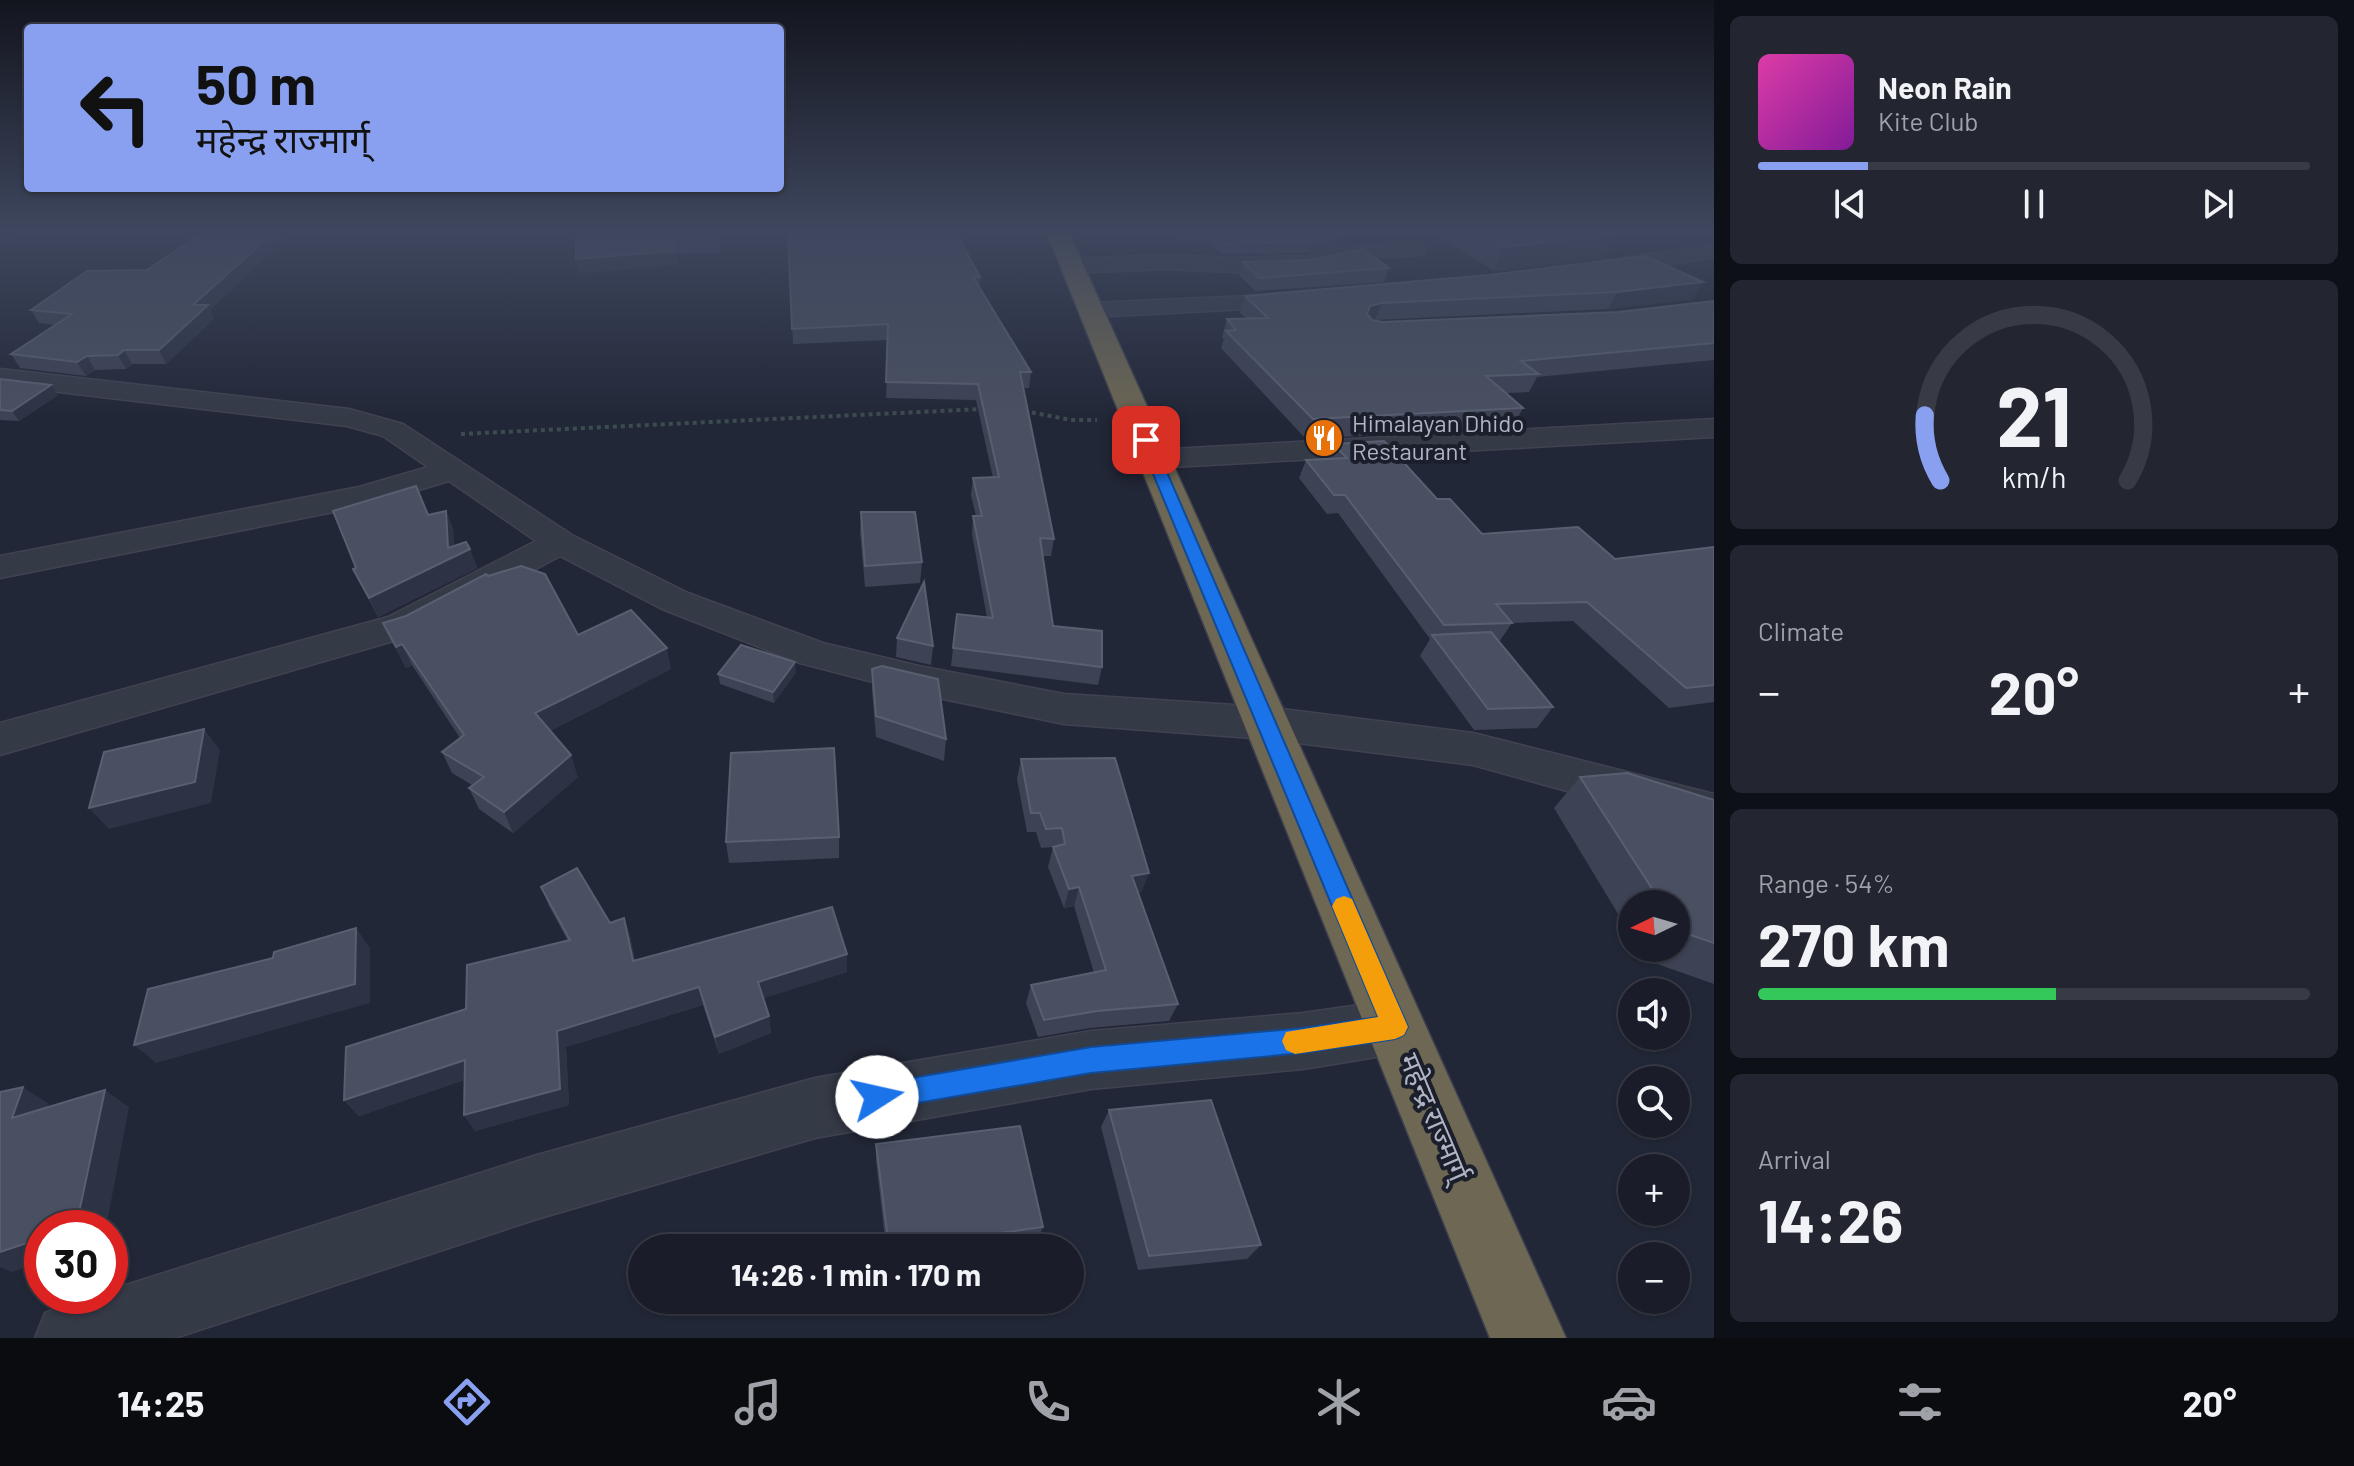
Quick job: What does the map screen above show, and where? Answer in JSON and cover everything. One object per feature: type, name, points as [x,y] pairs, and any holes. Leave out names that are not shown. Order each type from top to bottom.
[{"type":"highway","name":"महेन्द्र राज्मार्ग्","points":[[1085,295],[1528,1338]]},
{"type":"street","points":[[1091,310],[1317,300]]},
{"type":"street","points":[[0,377],[349,418],[393,430],[560,542],[675,601],[814,654],[919,680],[1064,709],[1266,723],[1473,749],[1714,813]]},
{"type":"street","points":[[1146,440],[1714,428]]},
{"type":"street","points":[[0,567],[364,496],[450,471]]},
{"type":"street","points":[[0,739],[401,626],[560,542]]},
{"type":"street","points":[[70,1338],[537,1187],[815,1108],[1091,1060],[1303,1041],[1395,1027]]},
{"type":"path","points":[[402,436],[993,409]]},
{"type":"path","points":[[1024,411],[1146,440]]},
{"type":"building","points":[[52,295],[204,295],[193,305],[208,305],[159,350],[124,350],[118,355],[87,356],[77,362],[11,354],[72,314],[31,310]]},
{"type":"building","points":[[791,295],[984,295],[1031,372],[1020,372],[1054,539],[1040,538],[1053,626],[1102,631],[1102,667],[953,648],[957,614],[993,618],[973,516],[982,516],[973,478],[999,477],[978,384],[886,382],[888,324],[792,329]]},
{"type":"building","points":[[1544,295],[1370,306],[1367,314],[1372,320],[1382,322],[1618,312],[1714,301],[1714,343],[1521,361],[1539,374],[1486,376],[1523,408],[1313,419],[1226,331],[1236,330],[1227,319],[1268,318],[1245,296]]},
{"type":"building","points":[[0,379],[51,385],[12,411],[0,410]]},
{"type":"building","points":[[1384,441],[1437,499],[1450,499],[1482,534],[1578,527],[1615,559],[1714,547],[1714,685],[1686,688],[1587,602],[1496,604],[1512,623],[1444,625],[1345,495],[1334,495],[1306,460],[1347,458],[1333,444]]},
{"type":"building","points":[[416,486],[428,515],[446,511],[448,548],[466,542],[470,549],[369,598],[353,569],[356,568],[333,511]]},
{"type":"building","points":[[861,512],[915,512],[922,562],[865,566]]},
{"type":"building","points":[[521,566],[545,574],[578,635],[631,610],[667,648],[535,713],[571,755],[504,812],[469,788],[484,777],[442,752],[464,735],[402,644],[396,647],[383,623],[406,616],[486,574]]},
{"type":"building","points":[[924,582],[933,646],[897,638]]},
{"type":"building","points":[[1491,632],[1553,707],[1488,709],[1432,635]]},
{"type":"building","points":[[741,645],[795,662],[773,692],[718,674]]},
{"type":"building","points":[[882,666],[938,679],[946,739],[876,716],[872,669]]},
{"type":"building","points":[[204,729],[195,782],[89,808],[104,752]]},
{"type":"building","points":[[834,748],[839,837],[726,842],[731,753]]},
{"type":"building","points":[[1115,758],[1149,873],[1132,876],[1178,1004],[1097,1011],[1044,1020],[1031,985],[1106,970],[1079,887],[1069,889],[1053,847],[1065,844],[1062,828],[1046,829],[1040,813],[1031,813],[1021,759]]},
{"type":"building","points":[[1627,773],[1714,800],[1714,943],[1690,935],[1690,890],[1653,890],[1580,777]]},
{"type":"building","points":[[577,868],[610,923],[624,918],[633,961],[832,907],[847,954],[758,982],[769,1016],[715,1037],[699,987],[557,1031],[560,1089],[464,1115],[465,1060],[344,1100],[346,1047],[466,1009],[467,965],[570,940],[541,887]]},
{"type":"building","points":[[356,928],[355,984],[134,1045],[148,989],[273,958],[274,952]]},
{"type":"building","points":[[23,1087],[12,1118],[105,1090],[80,1210],[24,1210],[24,1244],[0,1252],[0,1092]]},
{"type":"building","points":[[1211,1100],[1261,1245],[1149,1256],[1109,1110]]},
{"type":"building","points":[[1020,1126],[1043,1227],[992,1234],[887,1234],[876,1144]]},
{"type":"slow traffic","points":[[1295,1041],[1395,1027],[1344,906]]},
{"type":"place","name":"Himalayan Dhido Restaurant","points":[[1324,438]]},
{"type":"route","points":[[877,1097],[1091,1060],[1303,1041],[1395,1027],[1146,440]]}]
